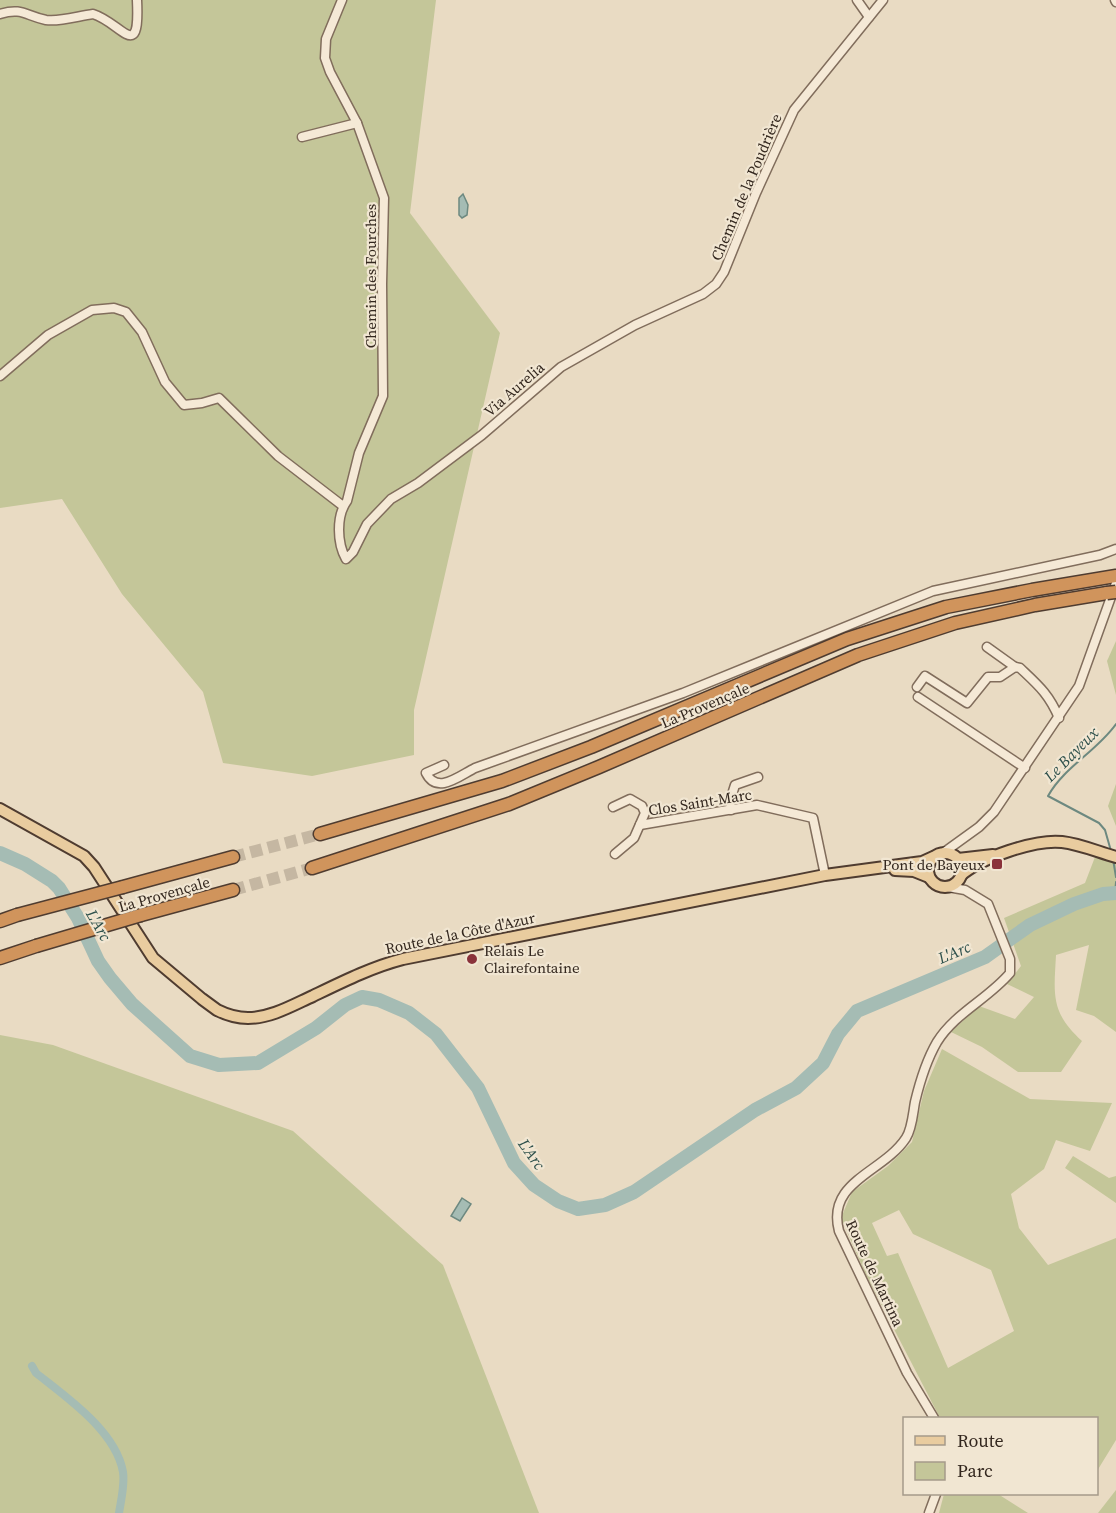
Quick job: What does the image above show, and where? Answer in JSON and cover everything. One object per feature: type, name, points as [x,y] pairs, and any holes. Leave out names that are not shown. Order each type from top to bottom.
[{"type":"highway","name":"La Provençale","points":[[320,834],[502,781],[591,747],[847,639],[946,607],[1115,578]]},
{"type":"highway","name":"La Provençale","points":[[312,868],[509,804],[858,655],[955,623],[1035,605],[1111,593]]},
{"type":"highway","name":"La Provençale","points":[[0,921],[233,857]]},
{"type":"highway","name":"La Provençale","points":[[0,958],[36,945],[233,890]]},
{"type":"main road","name":"Route de la Côte d'Azur","points":[[0,809],[84,856],[94,867],[144,947],[161,967],[217,1010],[236,1017],[248,1018],[282,1010],[353,977],[403,958],[825,875],[922,862],[938,855]]},
{"type":"main road","points":[[997,855],[973,867],[961,882],[948,887],[936,884],[929,877],[928,867],[938,855],[957,857],[997,855],[1048,842],[1074,844],[1116,857]]},
{"type":"main road","points":[[957,857],[962,865],[961,882]]},
{"type":"main road","name":"Route de la Côte d'Azur","points":[[874,867],[914,871],[929,877]]},
{"type":"street","points":[[0,14],[21,10],[45,20],[93,14],[100,16],[126,35],[132,35],[137,31],[138,25],[137,0]]},
{"type":"street","name":"Chemin des Fourches","points":[[342,0],[326,39],[326,58],[330,72],[357,123],[384,198],[383,396],[359,453],[343,506],[339,527],[340,549],[346,559]]},
{"type":"street","points":[[857,0],[869,17]]},
{"type":"street","name":"Chemin de la Poudrière","points":[[724,272],[756,193],[794,110],[883,0]]},
{"type":"street","points":[[302,137],[357,123]]},
{"type":"street","name":"Via Aurelia","points":[[346,559],[353,552],[367,524],[391,499],[418,483],[482,435],[561,367],[634,324],[703,294],[716,284],[724,272]]},
{"type":"street","points":[[0,376],[48,335],[92,310],[114,308],[126,312],[142,332],[165,382],[184,405],[219,398],[278,456],[343,506]]},
{"type":"street","points":[[444,765],[426,773],[433,783],[448,781],[476,768],[683,693],[933,591],[1100,555],[1116,549]]},
{"type":"street","points":[[938,855],[962,840],[994,812],[1059,718],[1086,668],[1115,578]]},
{"type":"street","points":[[987,647],[1015,668],[1020,668],[1042,688],[1059,718]]},
{"type":"street","points":[[917,687],[925,676],[967,704],[988,677],[1000,677],[1015,668]]},
{"type":"street","points":[[918,698],[1025,768]]},
{"type":"street","points":[[731,810],[730,801],[735,785],[758,777]]},
{"type":"street","points":[[613,807],[630,799],[642,806],[645,813],[634,838],[615,854]]},
{"type":"street","name":"Clos Saint-Marc","points":[[640,825],[758,805],[813,818],[825,875]]},
{"type":"street","points":[[957,857],[962,840]]},
{"type":"street","name":"Route de Martina","points":[[933,1417],[912,1383],[838,1231],[836,1211],[838,1201],[850,1186],[894,1153],[908,1136],[920,1080],[937,1042],[958,1017],[1010,973],[1010,959],[992,910],[983,899],[961,882]]},
{"type":"street","points":[[929,1513],[936,1495]]},
{"type":"green space","points":[[0,0],[436,0],[410,213],[500,333],[414,710],[414,755],[312,776],[223,763],[203,692],[122,594],[62,499],[0,508]]},
{"type":"green space","points":[[1116,641],[1116,695],[1107,661]]},
{"type":"green space","points":[[1116,784],[1116,826],[1108,806]]},
{"type":"green space","points":[[1095,857],[1116,864],[1116,1032],[1094,1016],[1076,1010],[1089,945],[1056,955],[1056,1002],[1064,1021],[1082,1041],[1061,1072],[1018,1072],[982,1047],[951,1032],[979,1006],[1015,1019],[1034,997],[1007,984],[1021,966],[1004,918],[1085,883]]},
{"type":"green space","points":[[0,1035],[53,1045],[293,1131],[443,1265],[539,1513],[0,1513]]},
{"type":"green space","points":[[942,1049],[1030,1099],[1112,1103],[1090,1151],[1056,1140],[1044,1169],[1011,1194],[1019,1228],[1048,1265],[1116,1238],[1116,1440],[1098,1469],[1098,1417],[939,1417],[866,1275],[841,1218],[852,1192],[888,1166],[912,1142],[924,1091]],"holes":[[[899,1210],[913,1234],[991,1270],[1014,1331],[948,1368],[898,1253],[887,1256],[872,1223]]]},
{"type":"green space","points":[[1073,1156],[1109,1178],[1116,1176],[1116,1203],[1065,1168]]},
{"type":"green space","points":[[1116,1490],[1116,1513],[1098,1513]]},
{"type":"green space","points":[[944,1495],[1000,1495],[1028,1513],[939,1513]]},
{"type":"water","points":[[463,194],[468,205],[467,215],[462,218],[459,215],[459,198]]},
{"type":"water","points":[[462,1198],[471,1204],[460,1221],[451,1216]]},
{"type":"waterway","name":"Le Bayeux","points":[[1111,851],[1105,830],[1099,823],[1048,796],[1063,776],[1100,743],[1116,724]]},
{"type":"waterway","name":"L'Arc","points":[[0,853],[25,864],[59,888],[78,918],[98,961],[110,978],[132,1004],[190,1056],[219,1065],[258,1063],[316,1028],[345,1005],[362,997],[379,1000],[409,1013],[436,1034],[478,1088],[514,1163],[534,1185],[558,1201],[578,1209],[605,1205],[634,1192],[755,1110],[796,1088],[823,1063],[838,1034],[857,1011],[985,957],[1030,925],[1074,904],[1103,894],[1116,893]]},
{"type":"waterway","name":"Le Bayeux","points":[[1113,859],[1116,877]]},
{"type":"waterway","name":"Le Bayeux","points":[[1115,893],[1116,882]]},
{"type":"waterway","points":[[32,1366],[36,1373],[88,1416],[111,1443],[123,1472],[119,1513]]},
{"type":"tunnel","points":[[233,857],[320,834]]},
{"type":"tunnel","points":[[233,890],[312,868]]},
{"type":"place","name":"Pont de Bayeux","points":[[997,864]]},
{"type":"place","name":"Relais Le Clairefontaine","points":[[472,959]]}]
